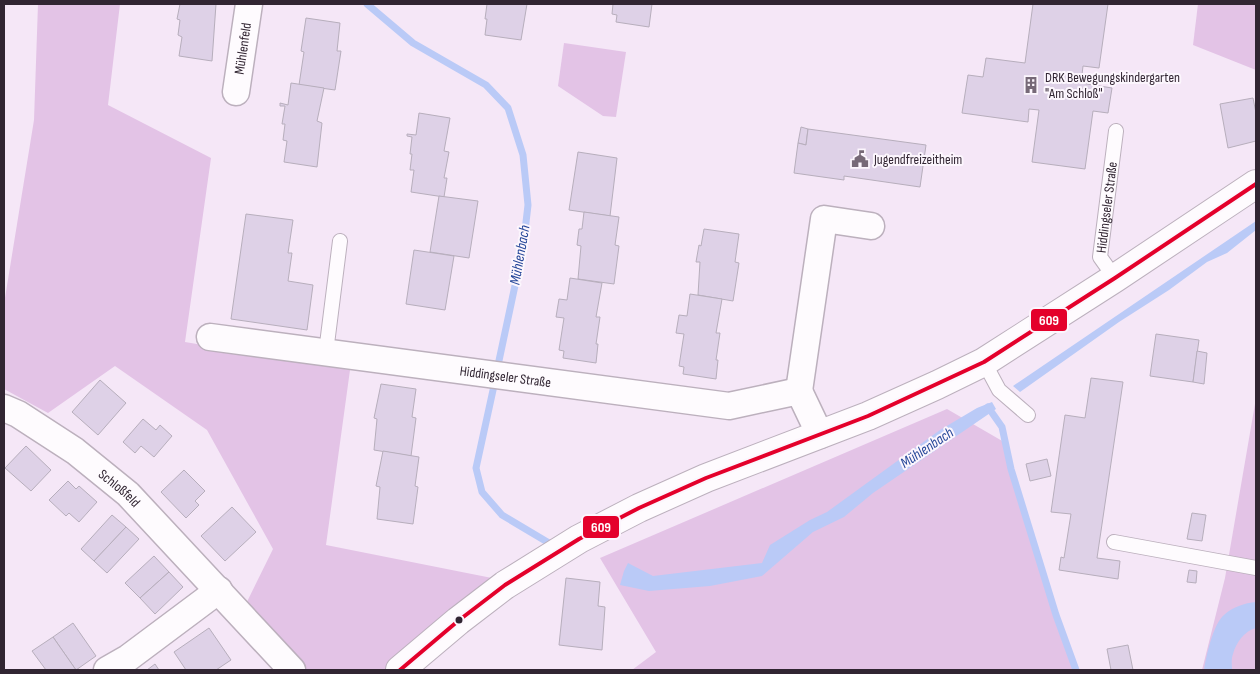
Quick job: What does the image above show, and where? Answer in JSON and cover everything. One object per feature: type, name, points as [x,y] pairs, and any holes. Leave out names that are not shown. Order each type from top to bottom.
[{"type":"street","name":"Mühlenfeld","points":[[236,92],[248,4]]},
{"type":"street","points":[[400,670],[458,621],[505,585],[579,539],[639,508],[706,478],[820,435],[937,385],[984,362],[1256,184]]},
{"type":"street","points":[[820,435],[799,391],[824,219],[871,226]]},
{"type":"street","name":"Hiddingseler Straße","points":[[210,337],[729,406],[799,391]]},
{"type":"street","name":"Schloßfeld","points":[[4,408],[18,414],[75,451],[128,494],[292,670]]},
{"type":"street","points":[[107,670],[128,658],[219,590]]},
{"type":"lane","name":"Hiddingseler Straße","points":[[1115,278],[1100,257],[1116,131]]},
{"type":"lane","points":[[326,352],[340,241]]},
{"type":"lane","points":[[984,362],[999,390],[1028,415]]},
{"type":"lane","points":[[1114,542],[1256,568]]},
{"type":"shaded area","points":[[38,4],[120,4],[108,105],[211,158],[185,342],[350,370],[326,545],[507,581],[390,670],[296,670],[241,614],[273,549],[207,430],[115,366],[48,413],[4,389],[4,304],[34,120]]},
{"type":"shaded area","points":[[1198,4],[1256,4],[1256,70],[1193,45]]},
{"type":"shaded area","points":[[564,43],[626,52],[616,117],[603,116],[558,86]]},
{"type":"shaded area","points":[[1256,398],[1256,670],[1202,670],[1225,578]]},
{"type":"shaded area","points":[[947,409],[1004,442],[1074,670],[632,670],[656,652],[600,558]]},
{"type":"water","points":[[1256,221],[1256,230],[1227,253],[1207,262],[1020,392],[1013,386]]},
{"type":"water","points":[[992,402],[996,409],[873,493],[844,517],[813,532],[762,576],[710,586],[649,591],[620,585],[628,563],[653,576],[762,563],[770,545],[810,520],[827,512],[940,430],[977,408]]},
{"type":"water","points":[[1256,602],[1256,628],[1244,635],[1238,642],[1232,656],[1232,670],[1204,670],[1211,641],[1220,619],[1227,612],[1243,604]]},
{"type":"building","points":[[180,4],[216,4],[212,61],[179,56],[182,37],[178,35],[180,20],[177,19]]},
{"type":"building","points":[[487,4],[527,4],[521,40],[485,35]]},
{"type":"building","points":[[613,4],[652,4],[649,27],[616,22],[617,15],[612,14]]},
{"type":"building","name":"DRK Bewegungskindergarten \"Am Schloß\"","points":[[1033,4],[1108,4],[1099,68],[1083,66],[1081,83],[1112,88],[1108,113],[1093,111],[1085,169],[1032,162],[1039,110],[1029,109],[1028,122],[962,113],[968,75],[983,77],[986,58],[1025,63]]},
{"type":"building","points":[[306,18],[340,23],[337,51],[341,51],[335,90],[299,85],[304,52],[301,51]]},
{"type":"building","points":[[291,83],[324,88],[317,121],[322,123],[317,167],[284,162],[287,141],[283,140],[285,124],[282,124],[285,106],[280,106],[280,103],[288,105]]},
{"type":"building","points":[[1253,98],[1256,113],[1256,141],[1228,148],[1220,104]]},
{"type":"building","points":[[419,113],[450,118],[444,151],[449,152],[444,178],[447,178],[444,197],[411,192],[414,170],[410,170],[412,137],[407,136],[407,134],[416,135]]},
{"type":"building","points":[[801,127],[808,129],[806,145],[798,143]]},
{"type":"building","name":"Jugendfreizeitheim","points":[[808,129],[926,145],[920,187],[844,176],[844,180],[794,173],[798,143],[806,145]]},
{"type":"building","points":[[578,152],[617,158],[610,216],[569,210]]},
{"type":"building","points":[[439,196],[478,201],[469,258],[430,252]]},
{"type":"building","points":[[584,212],[619,217],[615,245],[619,246],[614,284],[578,279],[581,246],[577,245],[579,229],[582,229]]},
{"type":"building","points":[[246,214],[293,220],[288,253],[292,253],[288,281],[313,285],[307,330],[231,319]]},
{"type":"building","points":[[704,229],[739,234],[735,262],[739,263],[733,301],[698,295],[700,262],[696,262]]},
{"type":"building","points":[[414,250],[454,256],[445,310],[406,304]]},
{"type":"building","points":[[570,278],[602,283],[596,317],[600,317],[596,344],[598,344],[596,363],[563,358],[564,351],[559,350],[564,318],[556,317],[559,299],[567,300]]},
{"type":"building","points":[[690,294],[722,299],[716,333],[720,333],[716,360],[718,360],[716,379],[683,374],[684,367],[679,366],[684,334],[676,333],[679,315],[687,316]]},
{"type":"building","points":[[1156,334],[1199,340],[1193,382],[1150,376]]},
{"type":"building","points":[[1197,351],[1207,353],[1204,384],[1193,382]]},
{"type":"building","points":[[1091,378],[1123,382],[1097,558],[1120,561],[1118,579],[1059,570],[1061,557],[1064,558],[1071,514],[1051,512],[1065,415],[1085,418]]},
{"type":"building","points":[[100,380],[126,403],[98,435],[72,412]]},
{"type":"building","points":[[381,384],[416,389],[412,417],[416,418],[411,456],[374,450],[377,419],[374,418]]},
{"type":"building","points":[[143,419],[156,430],[160,425],[172,436],[154,457],[141,446],[135,453],[123,442]]},
{"type":"building","points":[[26,446],[51,470],[31,491],[5,468]]},
{"type":"building","points":[[383,451],[419,457],[415,486],[418,487],[413,524],[377,519],[380,487],[376,486]]},
{"type":"building","points":[[1047,459],[1051,476],[1030,481],[1026,464]]},
{"type":"building","points":[[184,470],[205,491],[195,501],[199,505],[186,518],[161,492]]},
{"type":"building","points":[[68,481],[76,489],[79,486],[97,502],[79,522],[69,513],[66,516],[49,500]]},
{"type":"building","points":[[232,507],[256,532],[225,561],[201,536]]},
{"type":"building","points":[[1192,513],[1206,515],[1202,541],[1187,539]]},
{"type":"building","points":[[112,515],[126,527],[94,561],[81,549]]},
{"type":"building","points":[[126,527],[139,539],[107,573],[94,561]]},
{"type":"building","points":[[154,556],[169,572],[140,598],[125,583]]},
{"type":"building","points":[[1189,570],[1197,571],[1196,583],[1187,582]]},
{"type":"building","points":[[169,572],[183,587],[155,614],[140,598]]},
{"type":"building","points":[[566,578],[600,582],[598,606],[605,607],[602,650],[559,645]]},
{"type":"building","points":[[73,623],[96,656],[76,670],[53,637]]},
{"type":"building","points":[[209,628],[231,660],[216,670],[186,670],[174,652]]},
{"type":"building","points":[[53,637],[76,670],[46,670],[32,651]]},
{"type":"building","points":[[1128,645],[1133,670],[1111,670],[1107,649]]},
{"type":"building","points":[[155,664],[159,670],[147,670]]},
{"type":"waterway","name":"Mühlenbach","points":[[367,4],[413,43],[486,85],[508,108],[523,155],[528,205],[523,248],[497,370]]},
{"type":"waterway","name":"Mühlenbach","points":[[495,381],[476,468],[482,492],[502,515],[549,543]]},
{"type":"waterway","name":"Mühlenbach","points":[[987,408],[1002,427],[1011,469],[1056,615],[1076,670]]},
{"type":"transit line","name":"609","points":[[400,670],[458,621],[505,585],[579,539],[639,508],[706,478],[868,416],[984,362],[1256,184]]},
{"type":"place","name":"DRK Bewegungskindergarten \"Am Schloß\"","points":[[1031,85]]},
{"type":"place","name":"Jugendfreizeitheim","points":[[860,159]]}]
